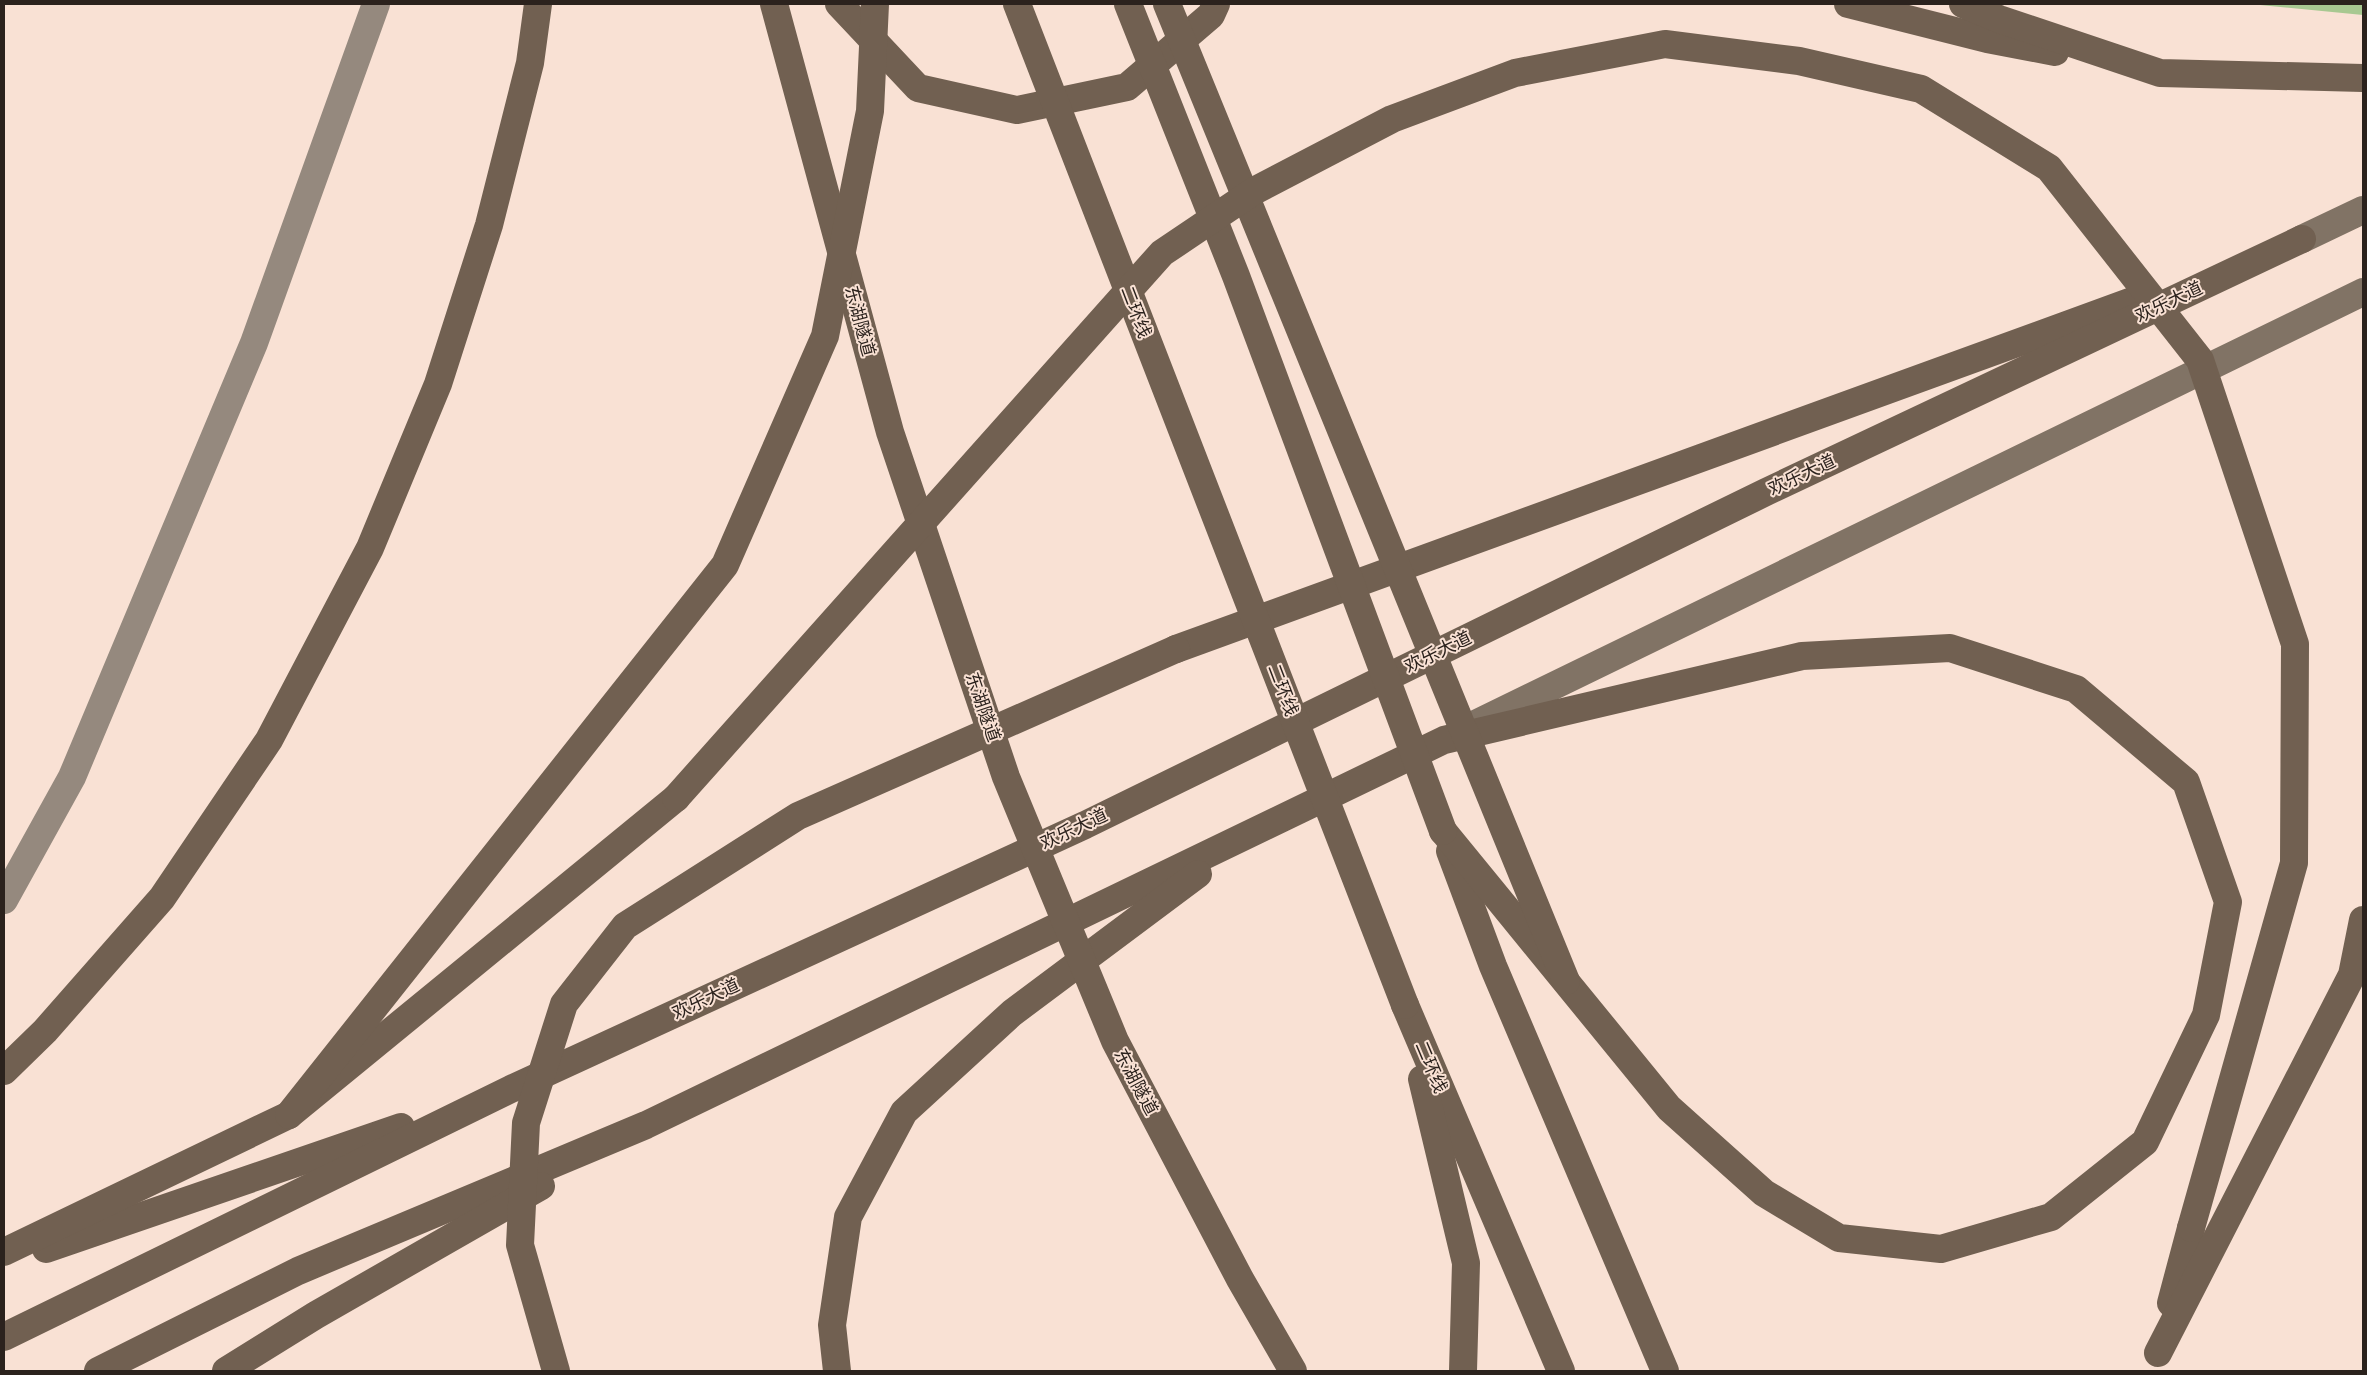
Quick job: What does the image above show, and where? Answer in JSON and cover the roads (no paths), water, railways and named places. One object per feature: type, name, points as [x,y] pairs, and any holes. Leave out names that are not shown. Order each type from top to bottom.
[{"type":"highway","points":[[4,1071],[45,1031],[162,898],[268,740],[370,548],[438,384],[489,225],[530,63],[538,4]]},
{"type":"highway","name":"东湖隧道","points":[[774,4],[890,432],[1006,777],[1115,1041],[1240,1279],[1292,1371]]},
{"type":"highway","points":[[839,4],[918,88],[1018,110],[1126,87],[1211,15],[1216,4]]},
{"type":"highway","points":[[289,1115],[724,565],[825,336],[870,110],[875,4]]},
{"type":"highway","name":"二环线","points":[[1017,4],[1404,1005],[1561,1371]]},
{"type":"highway","points":[[1128,4],[1236,276],[1493,966],[1665,1371]]},
{"type":"highway","points":[[1168,4],[1566,981]]},
{"type":"highway","points":[[1848,4],[1987,39],[2160,72],[2363,78]]},
{"type":"highway","points":[[1963,4],[1999,19],[2160,72]]},
{"type":"highway","points":[[4,1252],[289,1115],[676,798],[1162,253],[1254,191],[1392,119],[1515,74],[1665,44],[1798,61],[1922,89],[2049,168],[2200,360],[2295,644],[2294,863],[2155,1362]]},
{"type":"highway","points":[[556,1371],[520,1245],[526,1123],[564,1004],[625,926],[798,816],[1176,649],[2302,239]]},
{"type":"highway","name":"欢乐大道","points":[[511,1089],[1086,825],[1766,492],[2302,239]]},
{"type":"highway","points":[[98,1371],[298,1271],[646,1125],[1444,740],[1802,656],[1950,648],[2076,690],[2186,782],[2228,902],[2206,1015],[2145,1142],[2051,1218],[1941,1249],[1839,1238],[1764,1192],[1670,1108],[1442,831]]},
{"type":"highway","points":[[836,1371],[832,1325],[848,1218],[904,1112],[1012,1013],[1249,835]]},
{"type":"highway","points":[[2155,1362],[2352,975],[2363,920]]},
{"type":"highway","points":[[1404,1005],[1466,1263],[1463,1371]]},
{"type":"highway","points":[[4,1263],[511,1089]]},
{"type":"highway","points":[[4,1337],[511,1089]]},
{"type":"highway","points":[[226,1371],[316,1315],[646,1125]]},
{"type":"main road","points":[[4,900],[72,777],[250,352],[376,4]]},
{"type":"main road","name":"欢乐大道","points":[[2302,239],[2363,210]]},
{"type":"main road","points":[[1444,740],[2363,292]]}]
